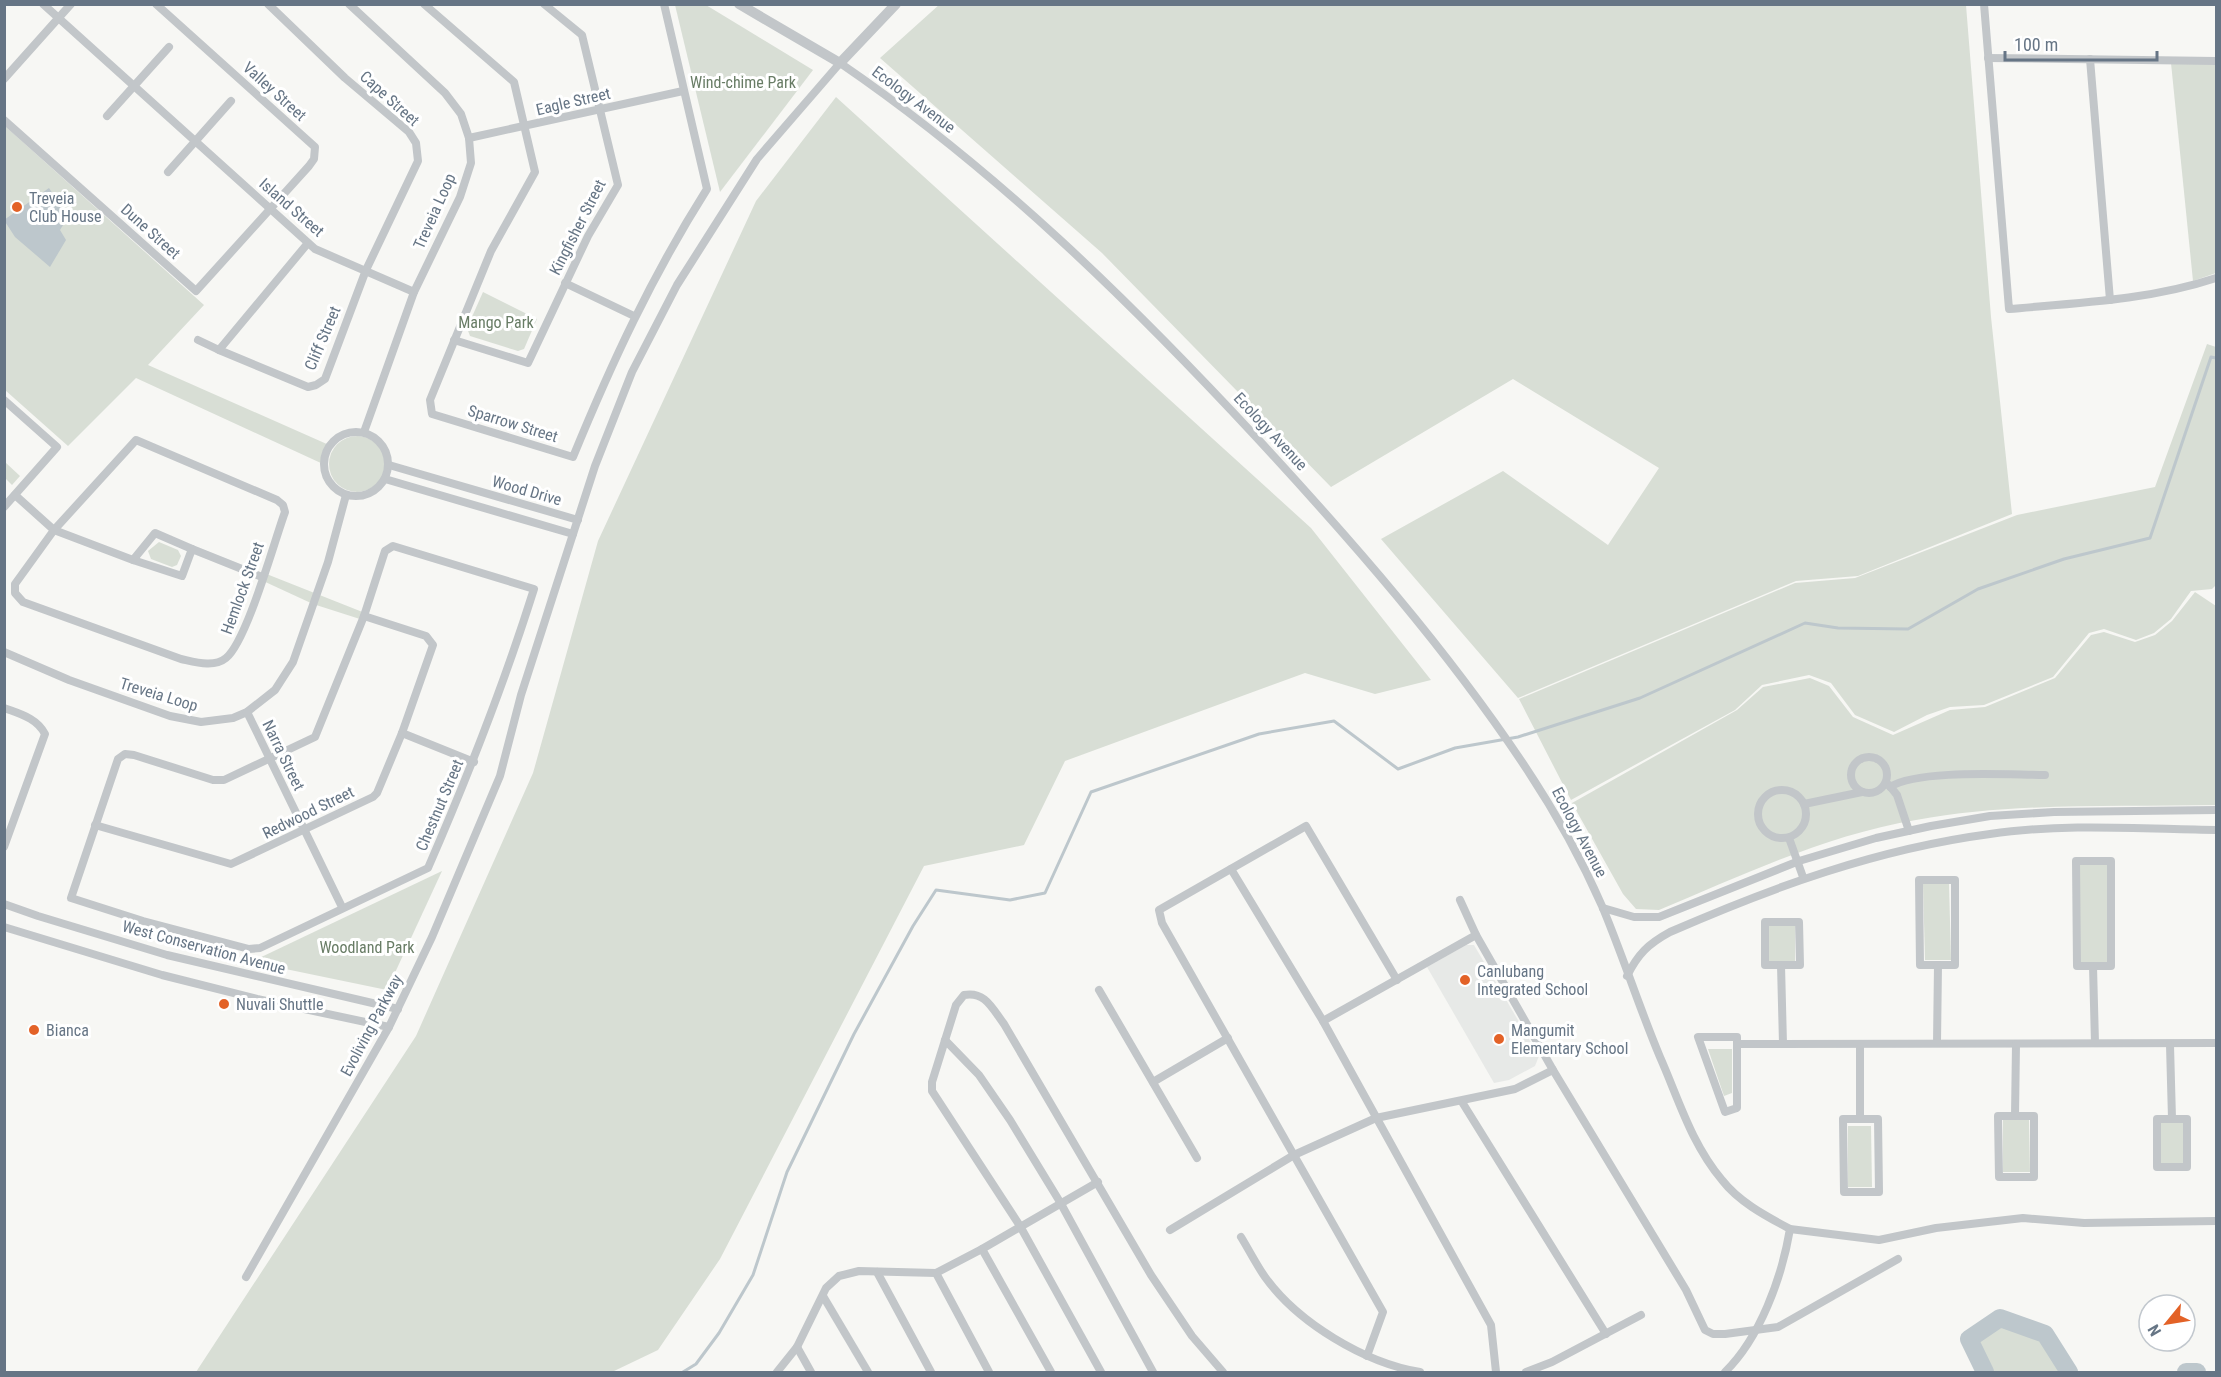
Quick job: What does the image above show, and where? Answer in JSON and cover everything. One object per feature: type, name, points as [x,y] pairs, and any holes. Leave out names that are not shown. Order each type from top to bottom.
[{"type":"street","name":"Island Street","points":[[43,4],[308,243],[414,292]]},
{"type":"street","points":[[4,79],[71,4]]},
{"type":"street","name":"Valley Street","points":[[156,4],[315,147],[314,159],[270,209]]},
{"type":"street","name":"Cape Street","points":[[268,4],[345,78],[409,132],[416,143],[418,161],[366,270]]},
{"type":"street","name":"Treveia Loop","points":[[349,4],[445,93],[460,114],[469,138],[471,164],[460,198],[414,292],[364,432]]},
{"type":"street","name":"Sparrow Street","points":[[424,4],[514,82],[535,172],[491,251],[430,400],[432,414],[573,457],[634,316],[667,253],[707,189],[664,4]]},
{"type":"street","name":"Kingfisher Street","points":[[454,340],[528,363],[588,236],[618,185],[582,35],[544,4]]},
{"type":"street","name":"Ecology Avenue","points":[[739,4],[840,63],[897,102],[949,144],[1111,285],[1187,362],[1345,533],[1493,718],[1562,823],[1602,908],[1637,1004],[1699,1151],[1725,1184],[1756,1210],[1790,1229]]},
{"type":"street","points":[[840,63],[896,4]]},
{"type":"street","points":[[1984,4],[2009,309],[2110,300],[2194,285],[2217,278]]},
{"type":"street","points":[[107,116],[169,47]]},
{"type":"street","points":[[1988,58],[2217,61]]},
{"type":"street","points":[[2090,59],[2110,300]]},
{"type":"street","name":"Evoliving Parkway","points":[[246,1276],[389,1027],[432,937],[500,776],[521,695],[595,466],[632,372],[678,285],[757,159],[840,63]]},
{"type":"street","name":"Eagle Street","points":[[469,138],[683,91]]},
{"type":"street","points":[[168,172],[231,101]]},
{"type":"street","name":"Dune Street","points":[[4,120],[196,291],[270,209]]},
{"type":"street","points":[[219,350],[308,243]]},
{"type":"street","name":"Cliff Street","points":[[198,340],[308,387],[316,385],[325,379],[366,270]]},
{"type":"street","points":[[565,283],[634,316]]},
{"type":"street","points":[[4,400],[57,447],[4,507]]},
{"type":"street","points":[[354,431],[364,432],[382,444],[389,465],[386,479],[369,494],[346,495],[330,484],[324,465],[325,454],[336,438],[354,431]]},
{"type":"street","name":"Hemlock Street","points":[[136,440],[277,500],[283,505],[285,512],[240,641],[225,659],[204,664],[181,659],[22,602],[15,593],[15,584],[54,530],[136,440]]},
{"type":"street","name":"Wood Drive","points":[[389,465],[578,520]]},
{"type":"street","name":"Wood Drive","points":[[386,479],[573,534]]},
{"type":"street","name":"Wood Drive","points":[[466,503],[469,488]]},
{"type":"street","points":[[15,495],[54,530],[182,576],[192,549]]},
{"type":"street","name":"Treveia Loop","points":[[4,652],[69,680],[170,716],[201,722],[233,718],[247,712],[275,690],[293,662],[328,562],[346,495]]},
{"type":"street","points":[[133,560],[155,533],[262,577]]},
{"type":"street","name":"Chestnut Street","points":[[393,546],[534,589],[515,650],[474,762],[428,868],[260,948],[249,949],[143,921],[71,898],[118,759],[125,754],[213,780],[225,780],[269,759],[315,737],[364,616],[385,551],[393,546]]},
{"type":"street","name":"Redwood Street","points":[[95,825],[231,864],[377,793],[402,733],[433,645],[426,636],[364,616]]},
{"type":"street","points":[[4,708],[30,718],[41,726],[45,734],[4,847]]},
{"type":"street","name":"Narra Street","points":[[247,712],[342,907]]},
{"type":"street","points":[[402,733],[474,762]]},
{"type":"street","points":[[1862,792],[1852,779],[1853,768],[1860,760],[1871,758],[1881,763],[1887,774],[1888,785],[1904,811],[1909,831]]},
{"type":"street","points":[[1804,804],[1862,792],[1874,793],[1888,785],[1931,777],[2045,775]]},
{"type":"street","points":[[1788,790],[1795,793],[1804,804],[1804,825],[1789,838],[1774,838],[1762,829],[1757,816],[1761,801],[1773,791],[1788,790]]},
{"type":"street","points":[[1602,908],[1635,917],[1659,917],[1799,861],[1909,831],[1990,816],[2054,812],[2217,810]]},
{"type":"street","points":[[1367,1356],[1383,1312],[1162,923],[1160,910],[1306,826],[1397,980]]},
{"type":"street","points":[[1627,976],[1636,957],[1650,943],[1739,902],[1803,877],[1880,855],[1992,833],[2055,830],[2217,830]]},
{"type":"street","points":[[1789,838],[1803,877]]},
{"type":"street","points":[[2076,861],[2110,861],[2112,966],[2093,966],[2077,966],[2076,861]]},
{"type":"street","points":[[1231,868],[1323,1021],[1491,1325],[1496,1372]]},
{"type":"street","points":[[1919,880],[1955,880],[1955,965],[1938,965],[1920,965],[1919,880]]},
{"type":"street","points":[[1733,888],[1739,902]]},
{"type":"street","points":[[1460,900],[1476,935],[1553,1071],[1686,1290],[1705,1330],[1713,1334],[1725,1334],[1778,1326],[1898,1259]]},
{"type":"street","name":"West Conservation Avenue","points":[[4,904],[167,955],[398,1009]]},
{"type":"street","points":[[1688,906],[1697,921]]},
{"type":"street","points":[[1765,922],[1799,922],[1800,966],[1781,965],[1765,965],[1765,922]]},
{"type":"street","points":[[4,927],[162,975],[257,999],[389,1027]]},
{"type":"street","points":[[1323,1021],[1476,935]]},
{"type":"street","points":[[1781,965],[1783,1044]]},
{"type":"street","points":[[1937,1043],[1938,965]]},
{"type":"street","points":[[2093,966],[2095,1043]]},
{"type":"street","points":[[1099,990],[1197,1158]]},
{"type":"street","points":[[1101,1372],[1020,1226],[932,1091],[932,1082],[956,1005],[964,995],[975,993],[984,997],[1004,1024],[1151,1275],[1220,1371]]},
{"type":"street","points":[[1698,1037],[1737,1037],[1737,1044],[1737,1108],[1725,1112],[1698,1037]]},
{"type":"street","points":[[1153,1082],[1228,1038]]},
{"type":"street","points":[[945,1040],[980,1075],[1060,1202],[1153,1372]]},
{"type":"street","points":[[1737,1044],[2095,1043],[2170,1045],[2217,1043]]},
{"type":"street","points":[[1860,1044],[1860,1119]]},
{"type":"street","points":[[2015,1116],[2016,1044]]},
{"type":"street","points":[[2170,1045],[2172,1119]]},
{"type":"street","points":[[1170,1230],[1294,1155],[1376,1118],[1462,1102],[1515,1089],[1553,1071]]},
{"type":"street","points":[[1462,1102],[1605,1334]]},
{"type":"street","points":[[1998,1116],[2015,1116],[2034,1116],[2034,1177],[1999,1177],[1998,1116]]},
{"type":"street","points":[[1843,1119],[1860,1119],[1878,1119],[1879,1192],[1844,1192],[1843,1119]]},
{"type":"street","points":[[2157,1119],[2172,1119],[2187,1119],[2187,1167],[2157,1167],[2157,1119]]},
{"type":"street","points":[[777,1372],[797,1347],[826,1288],[839,1276],[859,1271],[936,1273],[1098,1182]]},
{"type":"street","points":[[1725,1372],[1756,1328],[1771,1301],[1784,1264],[1790,1229],[1879,1240],[1936,1228],[2023,1218],[2084,1223],[2217,1221]]},
{"type":"street","points":[[1241,1237],[1265,1278],[1292,1306],[1334,1338],[1367,1356],[1401,1369],[1420,1372]]},
{"type":"street","points":[[982,1249],[1052,1372]]},
{"type":"street","points":[[877,1272],[931,1372]]},
{"type":"street","points":[[936,1273],[988,1372]]},
{"type":"street","points":[[823,1296],[868,1372]]},
{"type":"street","points":[[1526,1372],[1641,1315]]},
{"type":"street","points":[[797,1347],[811,1372]]},
{"type":"shaded area","points":[[49,188],[68,217],[60,230],[66,240],[50,267],[15,237],[4,220]]},
{"type":"shaded area","points":[[1466,945],[1474,945],[1539,1056],[1535,1066],[1509,1080],[1494,1083],[1427,967]]},
{"type":"green space","points":[[940,4],[1966,5],[1991,317],[2012,514],[1858,576],[1796,581],[1518,698],[1381,539],[1503,471],[1608,545],[1659,468],[1513,379],[1331,487],[1102,253],[880,58]]},
{"type":"green space","name":"Wind-chime Park","points":[[675,5],[706,5],[813,70],[720,192]]},
{"type":"green space","points":[[2171,63],[2216,64],[2216,273],[2193,281]]},
{"type":"green space","points":[[836,97],[1311,528],[1431,680],[1375,694],[1305,673],[1065,761],[1024,845],[924,866],[720,1259],[658,1350],[612,1372],[196,1372],[416,1036],[533,773],[598,541],[756,201]]},
{"type":"green space","points":[[5,126],[204,305],[148,365],[329,445],[323,464],[136,378],[68,446],[5,390]]},
{"type":"green space","name":"Mango Park","points":[[483,292],[537,319],[524,349],[518,351],[470,336],[467,328]]},
{"type":"green space","points":[[2207,344],[2216,347],[2216,585],[2212,589],[2191,591],[2171,619],[2154,633],[2136,640],[2104,629],[2089,633],[2053,677],[1984,705],[1950,707],[1927,715],[1894,732],[1855,715],[1831,683],[1809,675],[1762,685],[1735,710],[1571,800],[1519,699],[1795,583],[1855,578],[2017,515],[2155,487]]},
{"type":"green space","points":[[357,436],[372,441],[380,449],[385,464],[380,479],[372,487],[357,492],[342,487],[334,479],[329,464],[334,449],[342,441]]},
{"type":"green space","points":[[5,462],[20,476],[12,485],[5,478]]},
{"type":"green space","points":[[159,542],[178,550],[181,556],[177,565],[172,567],[151,559],[148,551]]},
{"type":"green space","points":[[264,573],[365,613],[363,620],[313,604],[261,580]]},
{"type":"green space","points":[[2195,592],[2216,606],[2216,805],[2028,808],[1953,814],[1916,820],[1850,835],[1817,846],[1659,910],[1636,909],[1623,894],[1572,803],[1737,710],[1763,687],[1810,678],[1829,686],[1853,717],[1893,735],[1950,710],[1985,707],[2055,678],[2091,635],[2104,632],[2135,642],[2155,635],[2172,621]]},
{"type":"green space","points":[[2107,863],[2109,963],[2080,963],[2079,865]]},
{"type":"green space","name":"Woodland Park","points":[[442,871],[387,990],[251,962]]},
{"type":"green space","points":[[1949,883],[1951,960],[1925,960],[1923,884]]},
{"type":"green space","points":[[1768,926],[1795,926],[1795,962],[1768,962]]},
{"type":"green space","points":[[1708,1049],[1732,1049],[1732,1093],[1724,1096]]},
{"type":"green space","points":[[2003,1120],[2029,1120],[2030,1172],[2003,1172]]},
{"type":"green space","points":[[2184,1121],[2185,1164],[2159,1165],[2158,1122]]},
{"type":"green space","points":[[1848,1126],[1871,1126],[1872,1187],[1848,1187]]},
{"type":"green space","points":[[2000,1318],[2045,1334],[2069,1372],[1985,1372],[1969,1339]]},
{"type":"waterway","points":[[683,1372],[696,1364],[719,1333],[753,1275],[787,1172],[854,1034],[913,926],[936,890],[1010,900],[1045,893],[1091,792],[1259,734],[1334,721],[1398,769],[1455,748],[1518,737],[1640,698],[1805,623],[1838,628],[1908,629],[1978,589],[2064,559],[2150,538],[2211,357],[2216,358]]},
{"type":"waterway","points":[[1985,1372],[1969,1339],[2000,1318],[2045,1334],[2069,1372]]},
{"type":"waterway","points":[[2186,1372],[2197,1372]]},
{"type":"place","name":"Treveia Club House","points":[[17,207]]},
{"type":"place","name":"Canlubang Integrated School","points":[[1465,980]]},
{"type":"place","name":"Nuvali Shuttle","points":[[224,1004]]},
{"type":"place","name":"Bianca","points":[[34,1030]]},
{"type":"place","name":"Mangumit Elementary School","points":[[1499,1039]]}]
